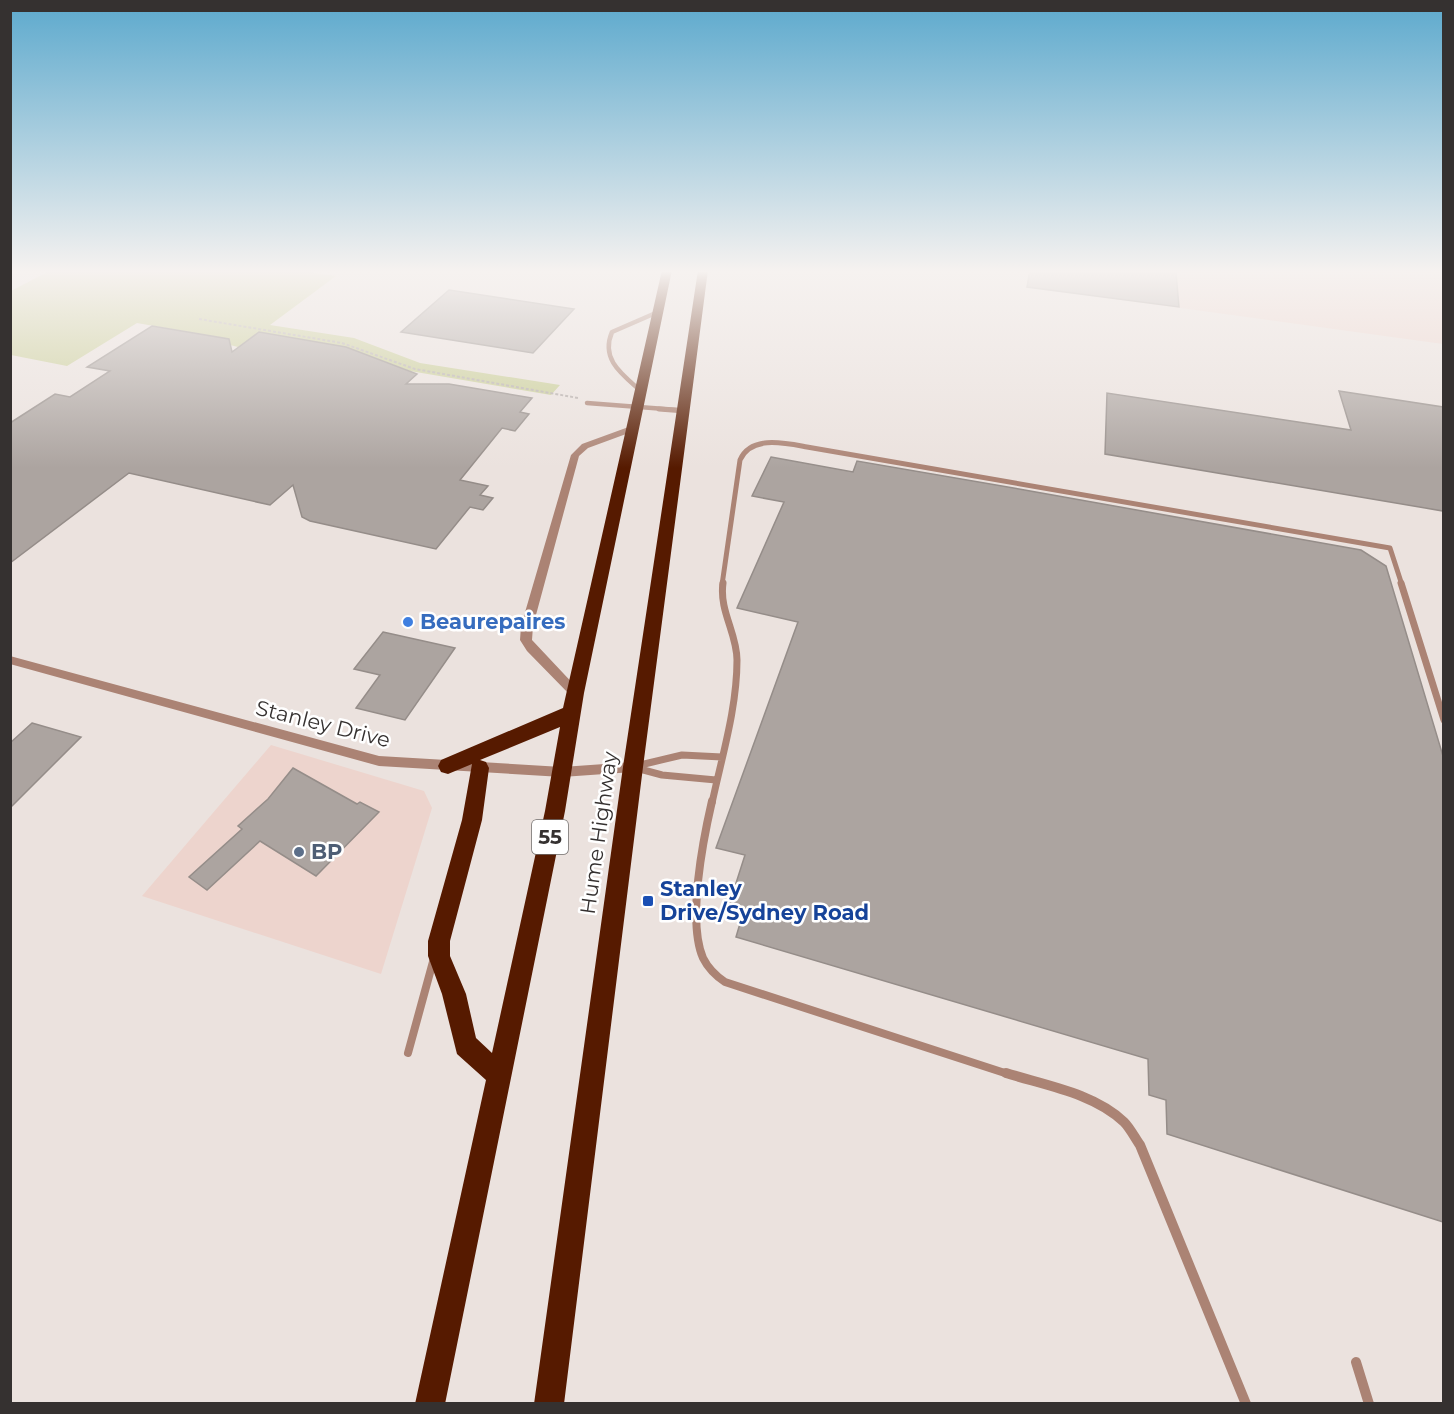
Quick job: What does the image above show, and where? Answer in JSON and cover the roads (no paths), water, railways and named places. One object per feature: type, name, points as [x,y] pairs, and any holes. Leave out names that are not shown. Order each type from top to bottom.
[{"type":"highway","name":"55","points":[[430,1404],[562,772],[574,702],[653,336]]},
{"type":"highway","name":"Hume Highway","points":[[549,1404],[633,767],[695,336]]},
{"type":"highway","points":[[448,766],[483,748],[543,729],[574,702]]},
{"type":"highway","points":[[479,768],[472,820],[439,941],[439,956],[454,994],[466,1045],[498,1075]]},
{"type":"street","points":[[574,702],[526,640],[527,626],[575,455],[638,410]]},
{"type":"street","name":"Stanley Drive","points":[[10,660],[355,755],[409,764],[562,772],[633,767]]},
{"type":"lane","points":[[610,336],[606,346],[607,356],[638,410]]},
{"type":"lane","points":[[587,403],[638,410],[685,411]]},
{"type":"lane","points":[[1246,1404],[1140,1145],[1125,1122],[1105,1108],[1077,1095],[933,1051],[725,982],[712,973],[703,956],[698,936],[698,886],[705,823],[731,715],[737,658],[734,639],[721,612],[726,556],[741,456],[747,448],[760,443],[864,456],[1390,548],[1443,720]]},
{"type":"lane","points":[[633,767],[682,754],[722,757]]},
{"type":"lane","points":[[633,767],[662,775],[716,780]]},
{"type":"lane","points":[[408,1053],[439,941]]},
{"type":"lane","points":[[1356,1362],[1369,1404]]},
{"type":"place","name":"Beaurepaires","points":[[408,622]]},
{"type":"place","name":"BP","points":[[299,852]]},
{"type":"place","name":"Stanley Drive/Sydney Road","points":[[648,901]]}]
